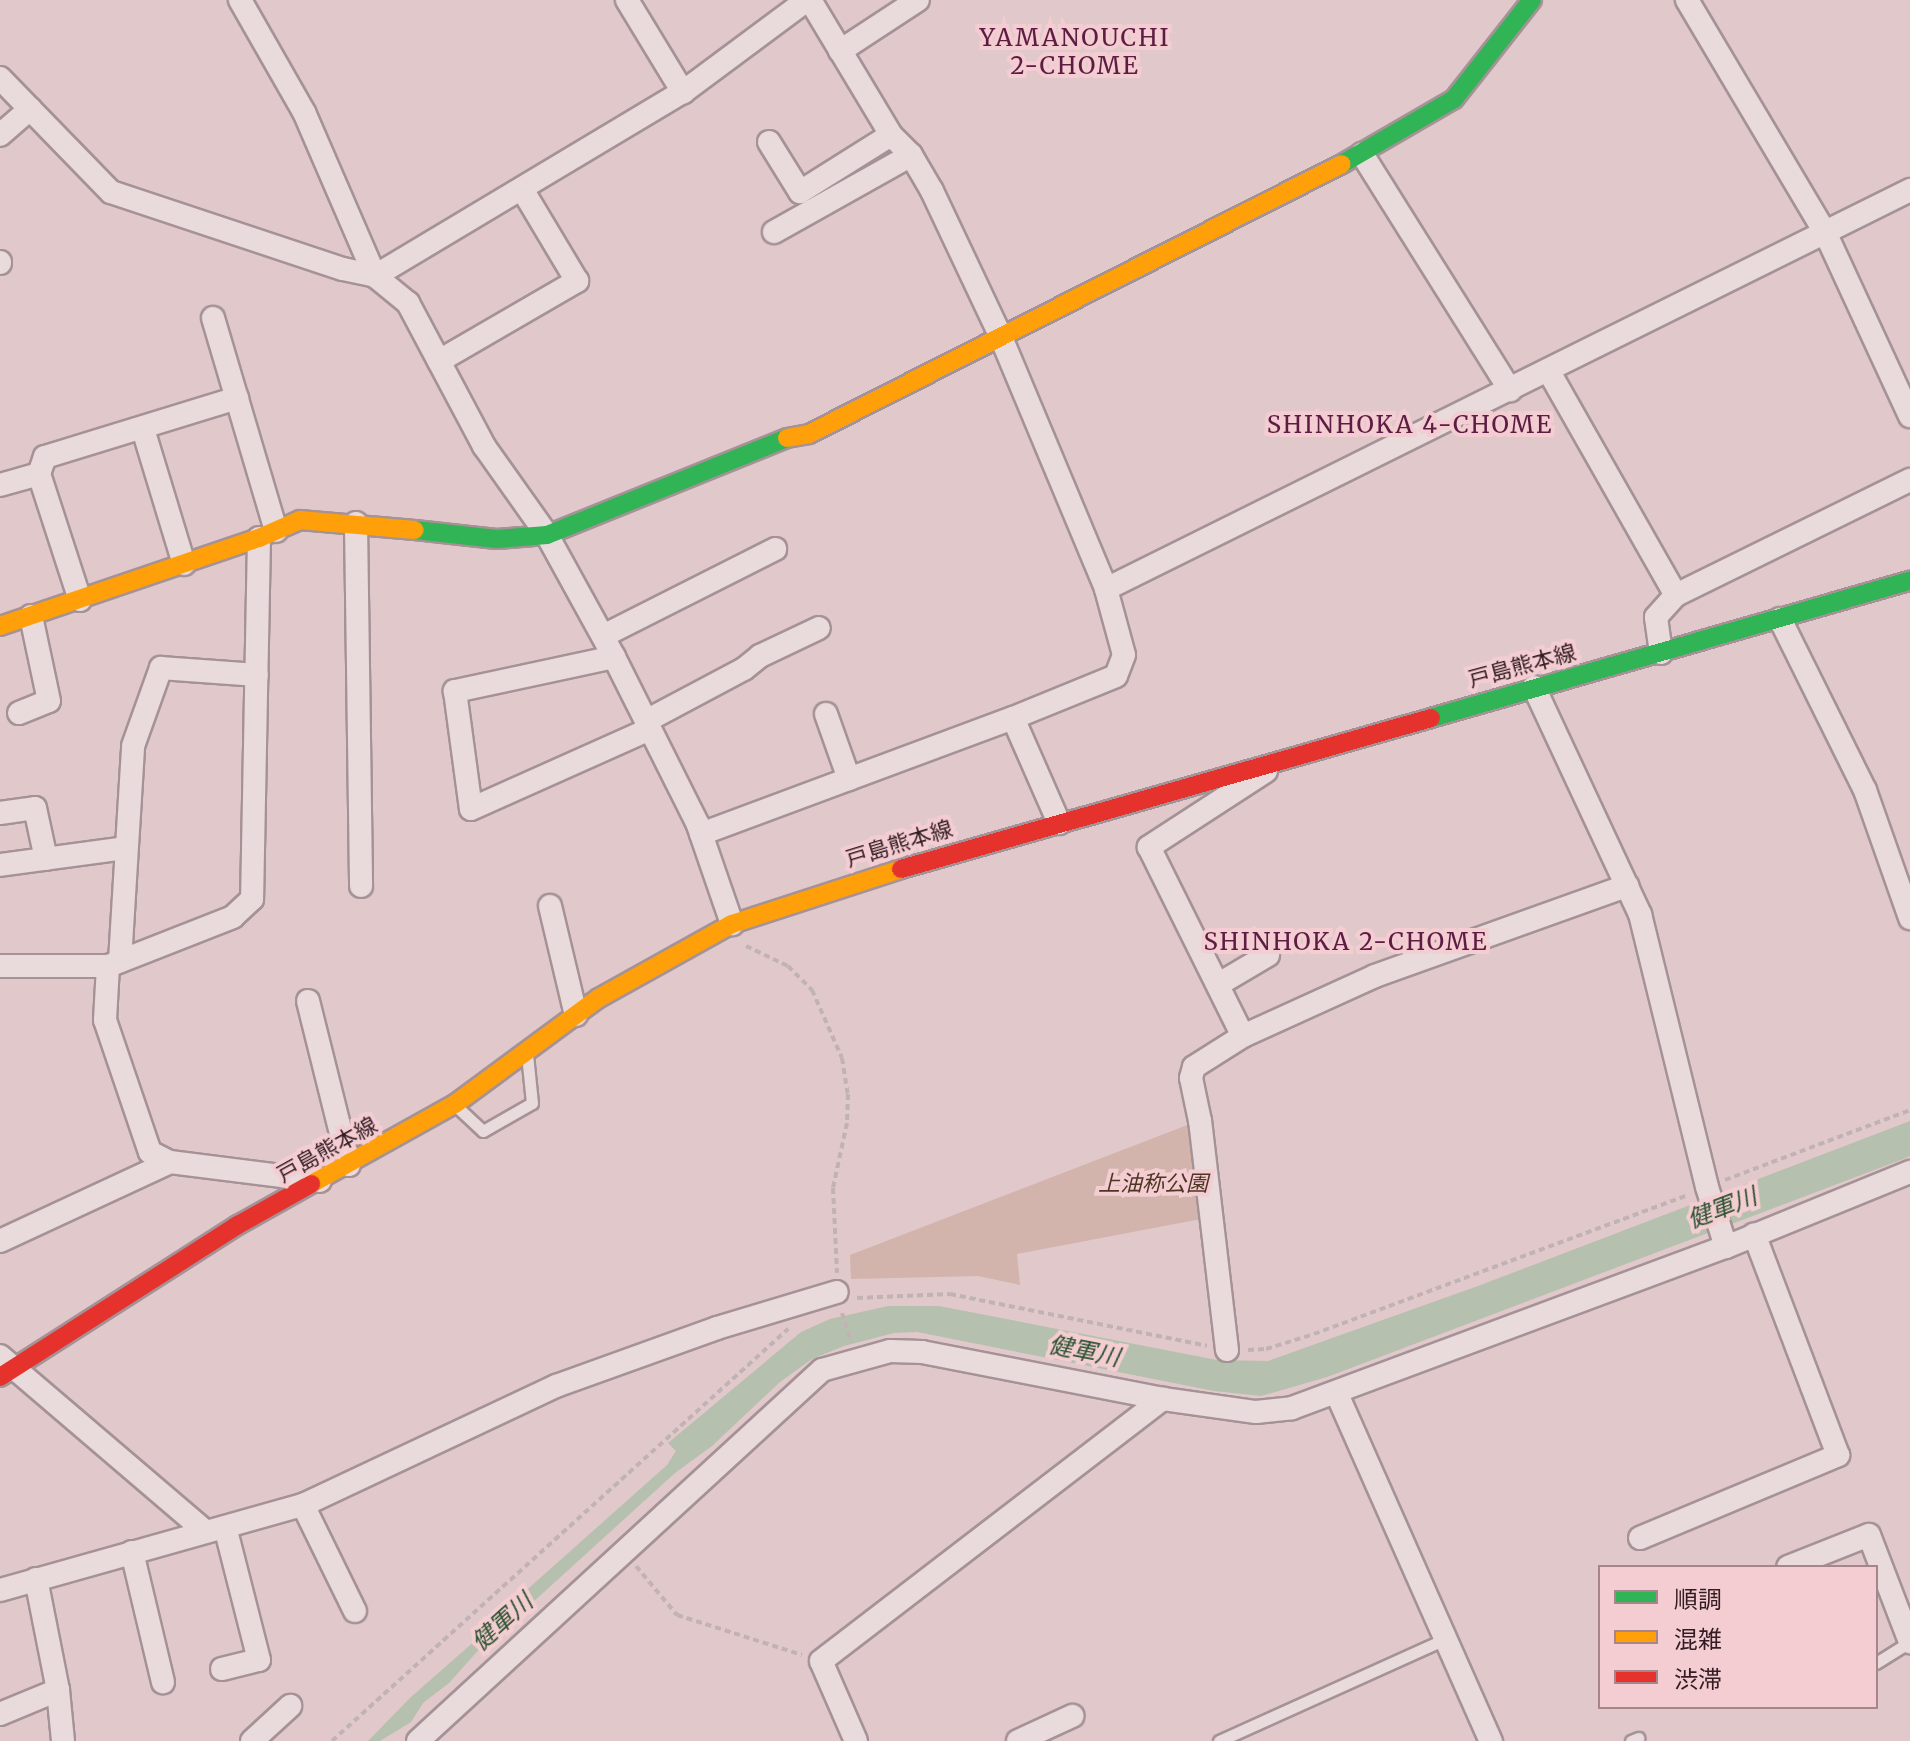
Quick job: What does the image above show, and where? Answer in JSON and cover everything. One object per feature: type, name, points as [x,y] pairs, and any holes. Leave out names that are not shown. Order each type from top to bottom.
[{"type":"main road","points":[[0,626],[184,564],[300,520],[497,539],[547,535],[795,435],[809,434],[1362,154],[1454,99],[1532,0]]},
{"type":"main road","name":"戸島熊本線","points":[[5,1367],[238,1225],[455,1104],[576,1015],[650,967],[723,927],[864,879],[1910,581]]},
{"type":"street","points":[[240,0],[304,112],[375,276]]},
{"type":"street","points":[[627,0],[683,92]]},
{"type":"street","points":[[375,276],[683,92],[808,0],[891,135],[911,155],[932,191],[1000,335],[1106,589],[1124,655],[1116,676],[1013,718],[701,834]]},
{"type":"street","points":[[840,51],[918,0]]},
{"type":"street","points":[[1687,0],[1825,232],[1910,416]]},
{"type":"street","points":[[0,78],[111,192],[343,269],[375,276],[408,303],[484,446],[547,535],[614,657],[701,834],[723,927]]},
{"type":"street","points":[[0,135],[30,109]]},
{"type":"street","points":[[769,142],[800,192],[891,135]]},
{"type":"street","points":[[1362,154],[1510,390]]},
{"type":"street","points":[[774,232],[911,155]]},
{"type":"street","points":[[439,361],[577,281],[522,189]]},
{"type":"street","points":[[1106,589],[1910,190]]},
{"type":"street","points":[[0,966],[114,963],[233,917],[252,899],[257,675],[268,534],[237,398],[213,318]]},
{"type":"street","points":[[1548,370],[1676,595]]},
{"type":"street","points":[[80,600],[39,474],[45,457],[237,398]]},
{"type":"street","points":[[143,429],[184,564]]},
{"type":"street","points":[[0,485],[39,474]]},
{"type":"street","points":[[1661,653],[1656,617],[1676,595],[1910,480]]},
{"type":"street","points":[[356,523],[361,886]]},
{"type":"street","points":[[603,636],[775,549]]},
{"type":"street","points":[[19,713],[49,701],[31,616]]},
{"type":"street","points":[[1780,619],[1865,790],[1910,918]]},
{"type":"street","points":[[614,657],[455,691],[471,809],[648,725],[744,669],[760,656],[819,628]]},
{"type":"street","points":[[257,675],[161,668],[133,746],[114,963],[105,1020],[150,1152],[170,1162],[320,1181]]},
{"type":"street","points":[[1534,687],[1640,914],[1707,1187],[1724,1241]]},
{"type":"street","points":[[826,714],[849,779]]},
{"type":"street","points":[[1013,718],[1059,823]]},
{"type":"street","points":[[1243,1036],[1149,847],[1283,760]]},
{"type":"street","points":[[0,813],[35,808],[46,859]]},
{"type":"street","points":[[0,865],[125,848]]},
{"type":"street","points":[[1227,1350],[1200,1121],[1191,1078],[1194,1067],[1243,1036],[1375,976],[1627,886]]},
{"type":"street","points":[[550,906],[576,1015]]},
{"type":"street","points":[[1219,984],[1268,955]]},
{"type":"street","points":[[308,1001],[349,1165]]},
{"type":"street","points":[[0,1241],[170,1162]]},
{"type":"street","points":[[418,1741],[822,1370],[890,1351],[922,1352],[1163,1399],[1256,1412],[1292,1408],[1337,1394],[1724,1241],[1754,1234],[1910,1172]]},
{"type":"street","points":[[1640,1538],[1838,1455],[1754,1234]]},
{"type":"street","points":[[0,1590],[303,1505],[556,1386],[717,1328],[838,1296]]},
{"type":"street","points":[[5,1367],[215,1529],[259,1660],[222,1669]]},
{"type":"street","points":[[1337,1394],[1491,1741]]},
{"type":"street","points":[[856,1741],[821,1661],[1163,1399]]},
{"type":"street","points":[[303,1505],[355,1611]]},
{"type":"street","points":[[1793,1565],[1869,1535],[1910,1642]]},
{"type":"street","points":[[132,1552],[163,1682]]},
{"type":"street","points":[[36,1579],[58,1690],[63,1741]]},
{"type":"street","points":[[0,1714],[58,1690]]},
{"type":"street","points":[[252,1741],[290,1706]]},
{"type":"street","points":[[1018,1741],[1072,1716]]},
{"type":"lane","points":[[455,1104],[483,1131],[532,1103],[527,1051]]},
{"type":"lane","points":[[1219,1741],[1445,1639]]},
{"type":"lane","points":[[1878,1662],[1910,1642]]},
{"type":"path","points":[[723,927],[788,966],[812,990],[842,1058],[848,1094],[847,1123],[833,1188],[838,1296],[856,1360]]},
{"type":"path","points":[[838,1296],[950,1294],[1227,1350],[1266,1349],[1314,1334],[1910,1110]]},
{"type":"path","points":[[332,1741],[794,1323]]},
{"type":"path","points":[[624,1552],[677,1615],[821,1661]]},
{"type":"green space","name":"上油称公園","points":[[1190,1124],[1201,1219],[1017,1254],[1020,1285],[978,1276],[851,1279],[850,1255]]},
{"type":"water","name":"健軍川","points":[[1910,1121],[1910,1156],[1906,1158],[1327,1377],[1261,1396],[1214,1391],[917,1332],[894,1333],[844,1346],[812,1359],[780,1382],[712,1446],[675,1473],[521,1613],[491,1636],[449,1683],[423,1703],[411,1722],[380,1741],[368,1741],[411,1697],[511,1609],[521,1595],[667,1465],[676,1451],[668,1443],[801,1332],[830,1319],[888,1306],[939,1306],[1217,1360],[1268,1361],[1478,1286]]},
{"type":"traffic: fast","points":[[1342,164],[1454,99],[1532,0]]},
{"type":"traffic: fast","points":[[415,530],[497,539],[547,535],[787,438]]},
{"type":"traffic: fast","points":[[1431,718],[1910,581]]},
{"type":"traffic: slow","points":[[787,438],[809,434],[1342,164]]},
{"type":"traffic: slow","points":[[0,626],[259,538],[300,520],[415,530]]},
{"type":"traffic: slow","points":[[311,1184],[455,1104],[599,998],[732,924],[901,869]]},
{"type":"traffic: jam","points":[[901,869],[1431,718]]},
{"type":"traffic: jam","points":[[0,1377],[238,1225],[311,1184]]},
{"type":"district","name":"YAMANOUCHI 2-CHOME","points":[[1075,52]]},
{"type":"district","name":"SHINHOKA 4-CHOME","points":[[1410,425]]},
{"type":"district","name":"SHINHOKA 2-CHOME","points":[[1346,942]]}]
